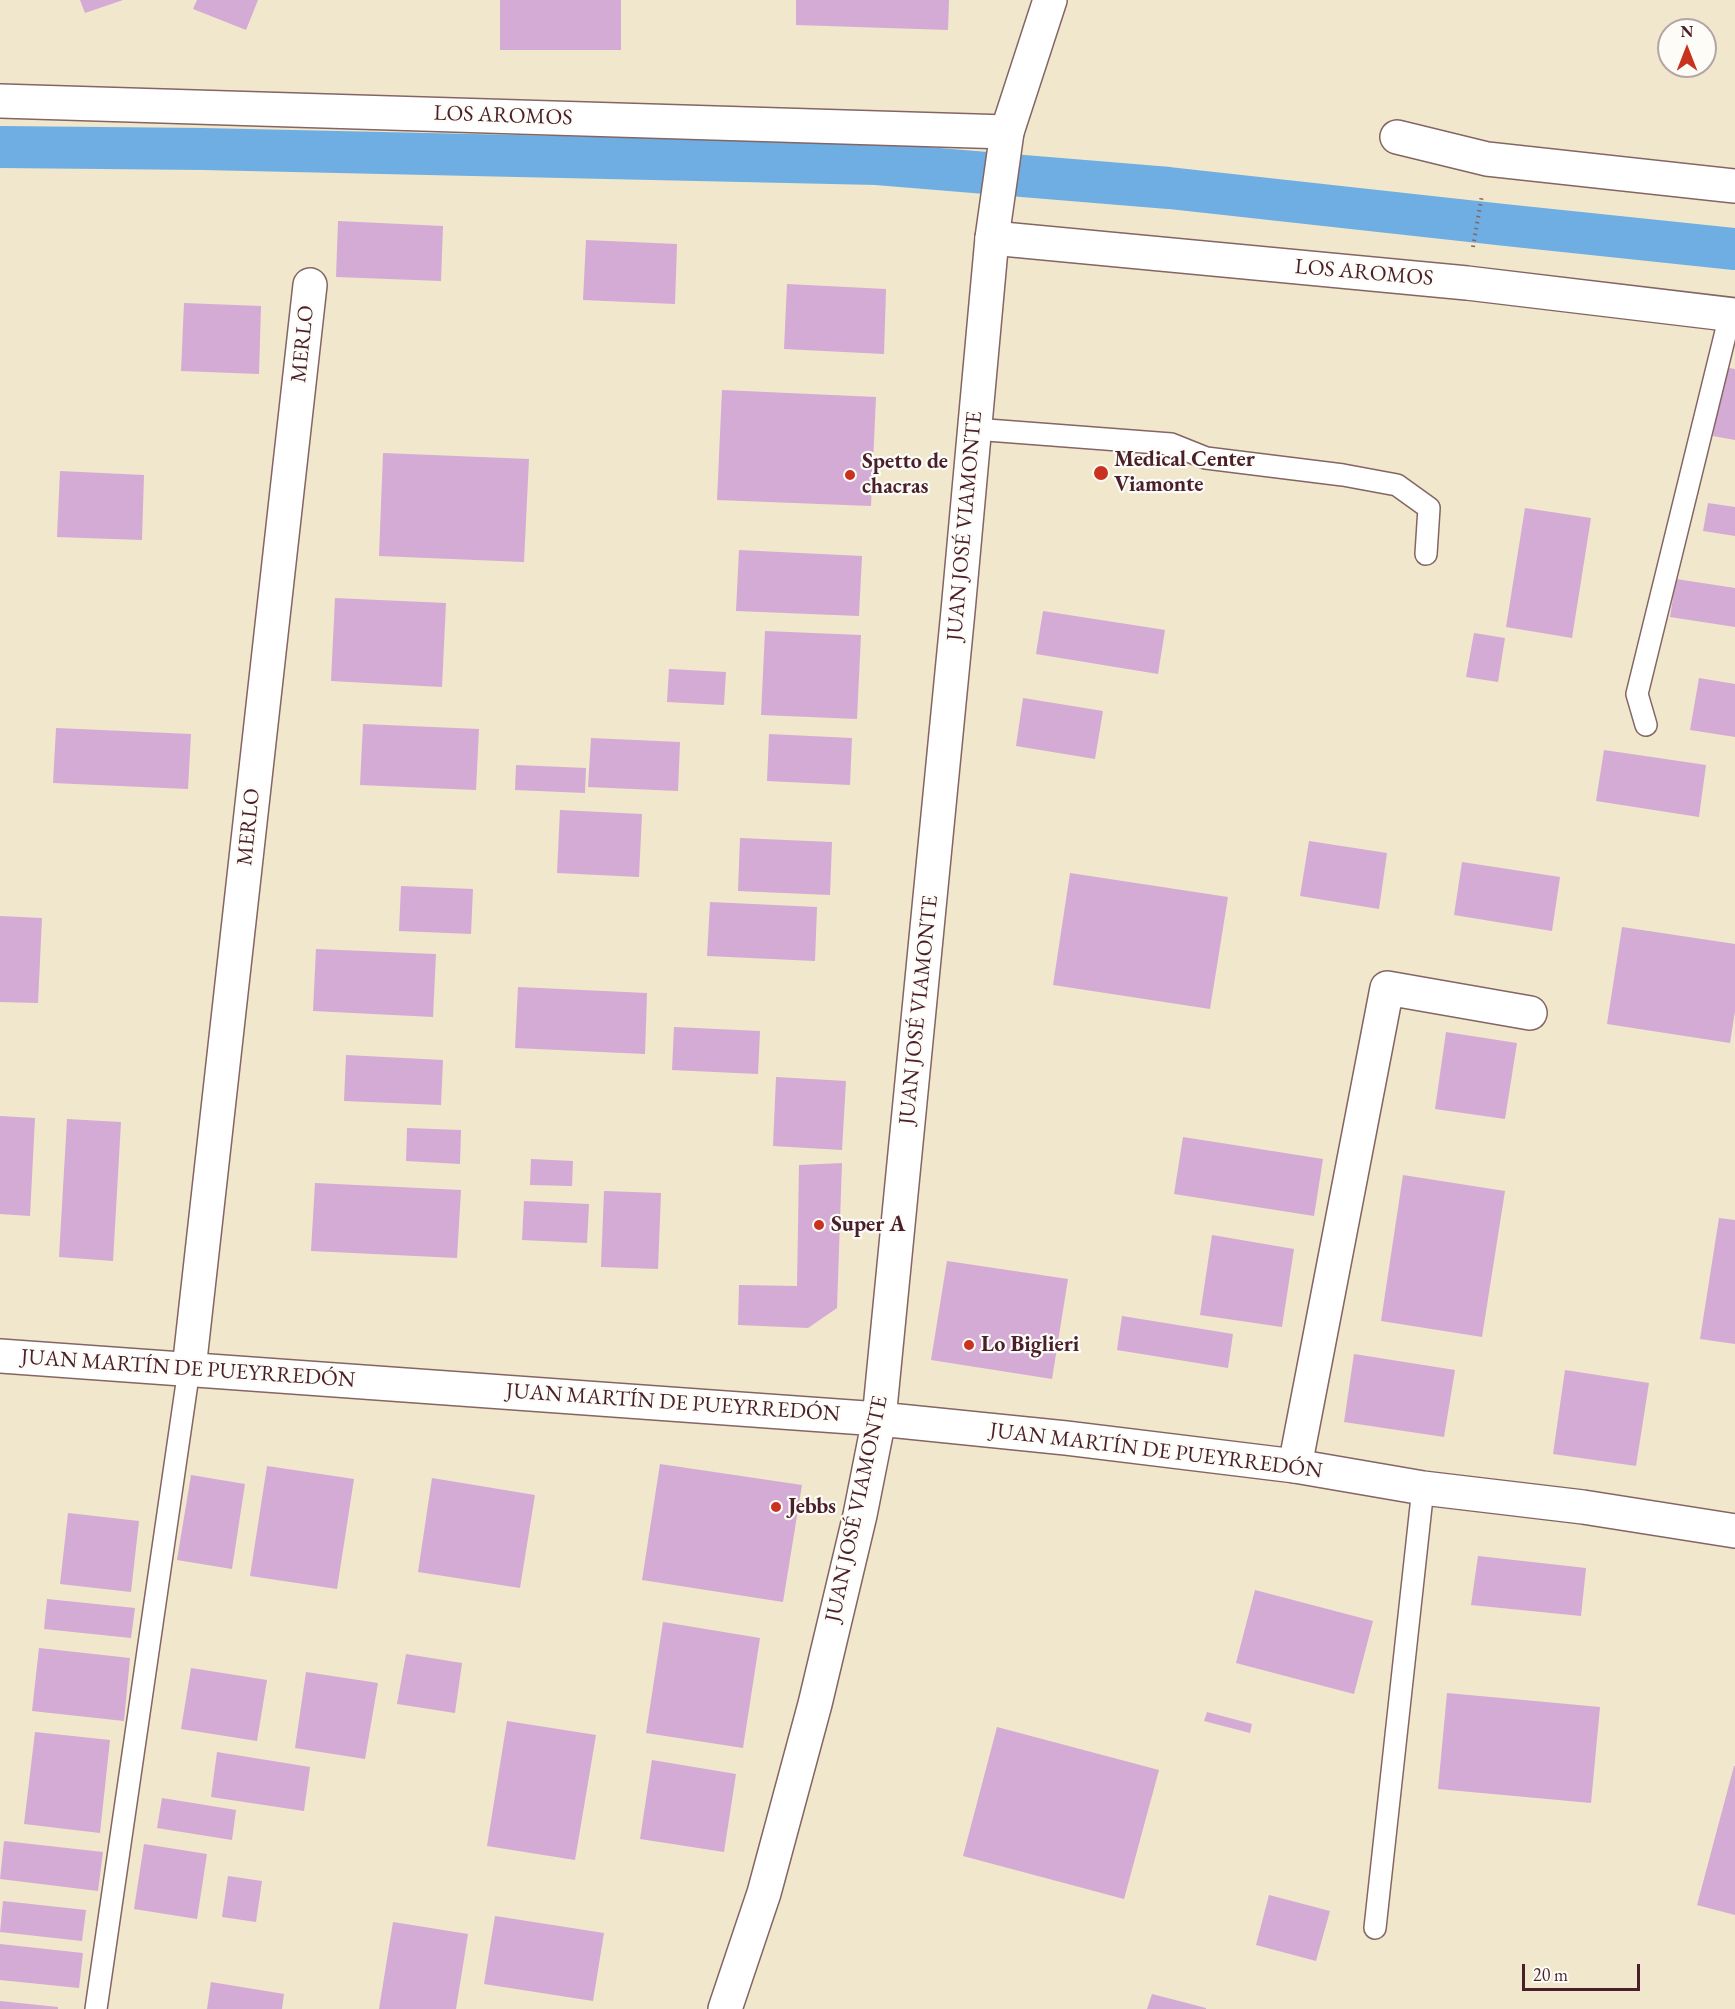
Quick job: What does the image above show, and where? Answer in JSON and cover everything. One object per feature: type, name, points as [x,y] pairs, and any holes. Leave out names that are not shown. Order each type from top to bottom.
[{"type":"street","name":"JUAN JOSÉ VIAMONTE","points":[[725,2009],[764,1893],[814,1704],[860,1515],[879,1419],[992,238],[1007,132],[1050,0]]},
{"type":"street","name":"LOS AROMOS","points":[[0,101],[1007,132]]},
{"type":"street","points":[[1397,137],[1488,159],[1735,186]]},
{"type":"street","name":"LOS AROMOS","points":[[992,238],[1467,283],[1732,315]]},
{"type":"street","name":"MERLO","points":[[189,1369],[310,285]]},
{"type":"street","points":[[1295,1466],[1387,988],[1530,1013]]},
{"type":"street","name":"JUAN MARTÍN DE PUEYRREDÓN","points":[[0,1356],[879,1419],[1066,1438],[1295,1466],[1423,1488],[1583,1506],[1735,1531]]},
{"type":"lane","points":[[1646,725],[1637,694],[1732,315]]},
{"type":"lane","points":[[974,429],[1171,444],[1206,458],[1343,475],[1397,485],[1429,508],[1426,554]]},
{"type":"lane","points":[[96,2009],[189,1369]]},
{"type":"lane","points":[[1375,1928],[1423,1488]]},
{"type":"path","points":[[1467,283],[1488,159]]},
{"type":"building","points":[[80,0],[123,0],[85,13]]},
{"type":"building","points":[[197,0],[258,0],[246,30],[193,9]]},
{"type":"building","points":[[500,0],[621,0],[621,50],[500,50]]},
{"type":"building","points":[[796,0],[949,0],[948,30],[796,25]]},
{"type":"building","points":[[338,221],[443,226],[441,281],[336,277]]},
{"type":"building","points":[[586,240],[677,244],[675,304],[583,300]]},
{"type":"building","points":[[787,284],[886,289],[884,354],[784,349]]},
{"type":"building","points":[[184,303],[261,306],[259,374],[181,371]]},
{"type":"building","points":[[1724,367],[1735,369],[1735,440],[1713,436]]},
{"type":"building","points":[[722,390],[876,397],[871,506],[717,500]]},
{"type":"building","points":[[383,453],[529,459],[524,562],[379,556]]},
{"type":"building","points":[[60,471],[144,475],[142,540],[57,537]]},
{"type":"building","points":[[1708,503],[1735,507],[1735,536],[1703,531]]},
{"type":"building","points":[[1525,508],[1591,518],[1572,638],[1506,627]]},
{"type":"building","points":[[739,550],[862,556],[859,616],[736,611]]},
{"type":"building","points":[[1676,579],[1735,588],[1735,627],[1670,617]]},
{"type":"building","points":[[335,598],[446,603],[442,687],[331,681]]},
{"type":"building","points":[[1043,611],[1165,630],[1158,674],[1036,654]]},
{"type":"building","points":[[765,631],[861,635],[857,719],[761,715]]},
{"type":"building","points":[[1474,633],[1505,638],[1498,682],[1466,677]]},
{"type":"building","points":[[669,669],[726,672],[724,705],[667,702]]},
{"type":"building","points":[[1699,678],[1735,684],[1735,737],[1690,730]]},
{"type":"building","points":[[1023,698],[1103,711],[1095,759],[1016,746]]},
{"type":"building","points":[[363,724],[479,729],[476,790],[360,785]]},
{"type":"building","points":[[56,728],[191,734],[188,789],[53,783]]},
{"type":"building","points":[[769,734],[852,738],[850,785],[767,781]]},
{"type":"building","points":[[591,738],[680,742],[678,791],[588,787]]},
{"type":"building","points":[[1604,750],[1706,765],[1699,817],[1596,801]]},
{"type":"building","points":[[516,765],[586,768],[585,793],[515,790]]},
{"type":"building","points":[[560,810],[642,814],[639,877],[557,873]]},
{"type":"building","points":[[740,838],[832,842],[830,895],[738,891]]},
{"type":"building","points":[[1309,841],[1387,853],[1379,909],[1300,896]]},
{"type":"building","points":[[1462,862],[1560,877],[1552,931],[1454,915]]},
{"type":"building","points":[[1070,873],[1228,897],[1210,1009],[1053,985]]},
{"type":"building","points":[[401,886],[473,889],[471,934],[399,931]]},
{"type":"building","points":[[710,902],[817,907],[815,961],[707,956]]},
{"type":"building","points":[[0,916],[42,918],[38,1003],[0,1002]]},
{"type":"building","points":[[1622,927],[1735,944],[1735,1011],[1730,1043],[1607,1024]]},
{"type":"building","points":[[316,949],[436,954],[433,1017],[313,1011]]},
{"type":"building","points":[[518,987],[647,993],[645,1054],[515,1048]]},
{"type":"building","points":[[674,1027],[760,1031],[758,1074],[672,1070]]},
{"type":"building","points":[[1446,1032],[1517,1043],[1505,1119],[1435,1109]]},
{"type":"building","points":[[346,1055],[443,1060],[441,1105],[344,1101]]},
{"type":"building","points":[[776,1077],[846,1081],[842,1150],[773,1146]]},
{"type":"building","points":[[0,1116],[35,1118],[30,1216],[0,1214]]},
{"type":"building","points":[[67,1119],[121,1122],[113,1261],[59,1257]]},
{"type":"building","points":[[407,1128],[461,1130],[460,1164],[406,1161]]},
{"type":"building","points":[[1183,1137],[1323,1159],[1314,1216],[1174,1194]]},
{"type":"building","points":[[531,1159],[573,1161],[572,1186],[530,1185]]},
{"type":"building","name":"Super A","points":[[842,1163],[837,1308],[808,1328],[738,1325],[739,1285],[797,1286],[799,1165]]},
{"type":"building","points":[[1403,1175],[1505,1191],[1482,1337],[1381,1321]]},
{"type":"building","points":[[315,1183],[461,1190],[457,1258],[311,1251]]},
{"type":"building","points":[[604,1191],[661,1193],[658,1269],[601,1267]]},
{"type":"building","points":[[524,1201],[589,1204],[587,1243],[522,1240]]},
{"type":"building","points":[[1719,1218],[1735,1220],[1735,1344],[1700,1339]]},
{"type":"building","points":[[1212,1235],[1294,1249],[1282,1327],[1200,1315]]},
{"type":"building","points":[[947,1261],[1068,1279],[1052,1379],[931,1360]]},
{"type":"building","points":[[1122,1316],[1233,1334],[1228,1368],[1117,1350]]},
{"type":"building","points":[[1354,1354],[1455,1370],[1444,1437],[1344,1422]]},
{"type":"building","points":[[1565,1370],[1649,1383],[1636,1466],[1553,1454]]},
{"type":"building","points":[[660,1464],[802,1485],[783,1602],[642,1580]]},
{"type":"building","points":[[267,1466],[354,1479],[337,1589],[250,1576]]},
{"type":"building","points":[[191,1475],[245,1484],[232,1569],[177,1560]]},
{"type":"building","points":[[432,1478],[535,1495],[520,1588],[418,1572]]},
{"type":"building","points":[[68,1513],[139,1521],[131,1592],[60,1584]]},
{"type":"building","points":[[1478,1556],[1586,1568],[1581,1616],[1471,1605]]},
{"type":"building","points":[[1255,1590],[1373,1621],[1354,1694],[1236,1663]]},
{"type":"building","points":[[47,1599],[135,1608],[131,1638],[44,1629]]},
{"type":"building","points":[[663,1622],[760,1638],[743,1748],[646,1733]]},
{"type":"building","points":[[39,1648],[130,1658],[124,1721],[32,1711]]},
{"type":"building","points":[[406,1654],[462,1663],[455,1713],[397,1704]]},
{"type":"building","points":[[191,1668],[267,1680],[257,1741],[181,1729]]},
{"type":"building","points":[[306,1672],[378,1683],[365,1759],[295,1748]]},
{"type":"building","points":[[1447,1693],[1600,1707],[1591,1803],[1438,1789]]},
{"type":"building","points":[[1207,1712],[1252,1724],[1250,1733],[1204,1721]]},
{"type":"building","points":[[507,1721],[596,1735],[575,1860],[487,1846]]},
{"type":"building","points":[[997,1727],[1159,1770],[1124,1899],[963,1856]]},
{"type":"building","points":[[35,1732],[110,1740],[100,1833],[24,1824]]},
{"type":"building","points":[[217,1752],[310,1767],[304,1811],[211,1797]]},
{"type":"building","points":[[652,1760],[736,1774],[724,1852],[640,1839]]},
{"type":"building","points":[[1735,1766],[1735,1915],[1697,1905]]},
{"type":"building","points":[[162,1798],[236,1810],[232,1840],[157,1828]]},
{"type":"building","points":[[4,1841],[103,1852],[98,1891],[0,1879]]},
{"type":"building","points":[[144,1844],[207,1854],[197,1919],[134,1909]]},
{"type":"building","points":[[228,1876],[262,1881],[256,1922],[222,1917]]},
{"type":"building","points":[[1269,1895],[1330,1911],[1316,1961],[1256,1945]]},
{"type":"building","points":[[3,1901],[86,1910],[82,1941],[0,1932]]},
{"type":"building","points":[[495,1916],[604,1933],[593,2001],[484,1984]]},
{"type":"building","points":[[393,1922],[468,1934],[456,2009],[379,2009]]},
{"type":"building","points":[[0,1944],[83,1953],[79,1988],[0,1980]]},
{"type":"building","points":[[211,1982],[284,1994],[282,2009],[207,2009]]},
{"type":"building","points":[[1152,1994],[1206,2008],[1206,2009],[1147,2009]]},
{"type":"building","points":[[0,2001],[58,2007],[58,2009],[0,2009]]},
{"type":"waterway","points":[[0,147],[203,149],[877,164],[1169,188],[1735,249]]},
{"type":"place","name":"Medical Center Viamonte","points":[[1101,473]]},
{"type":"place","name":"Spetto de chacras","points":[[850,475]]},
{"type":"place","name":"Super A","points":[[819,1225]]},
{"type":"place","name":"Lo Biglieri","points":[[969,1345]]},
{"type":"place","name":"Jebbs","points":[[776,1507]]}]
